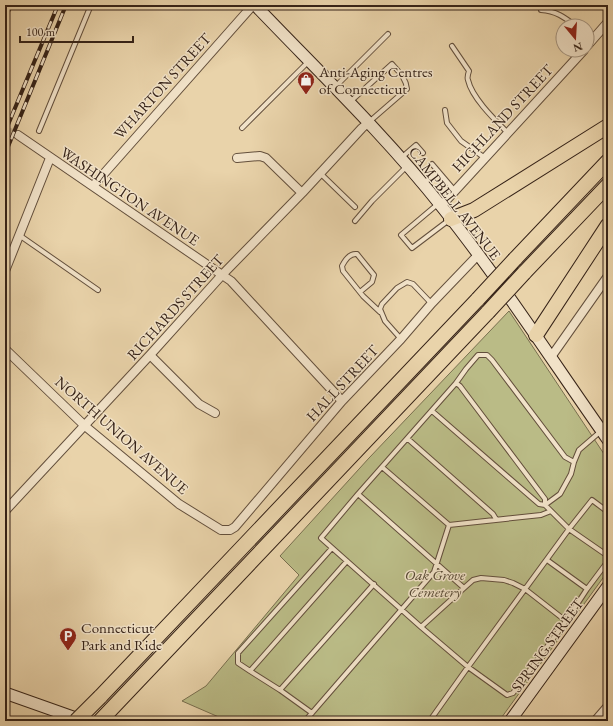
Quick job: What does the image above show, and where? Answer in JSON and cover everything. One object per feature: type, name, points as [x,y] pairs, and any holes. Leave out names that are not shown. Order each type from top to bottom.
[{"type":"highway","points":[[451,219],[474,210],[608,126]]},
{"type":"highway","points":[[76,721],[608,161]]},
{"type":"highway","points":[[100,721],[118,704],[608,185]]},
{"type":"highway","points":[[536,335],[608,225]]},
{"type":"main road","name":"CAMPBELL AVENUE","points":[[254,5],[349,102],[423,184],[478,255],[536,335],[608,440]]},
{"type":"main road","name":"SPRING STREET","points":[[510,721],[608,586]]},
{"type":"main road","points":[[5,693],[84,721]]},
{"type":"street","name":"WHARTON STREET","points":[[93,186],[254,5]]},
{"type":"street","points":[[595,35],[608,22]]},
{"type":"street","name":"HIGHLAND STREET","points":[[440,205],[455,191],[577,58]]},
{"type":"street","name":"RICHARDS STREET","points":[[5,511],[85,426],[222,275],[368,123]]},
{"type":"street","name":"WASHINGTON AVENUE","points":[[18,135],[231,281],[342,401]]},
{"type":"street","points":[[237,158],[260,156],[266,158],[302,193]]},
{"type":"street","points":[[5,271],[50,158]]},
{"type":"street","name":"HALL STREET","points":[[228,530],[235,527],[342,401],[478,255]]},
{"type":"street","points":[[551,357],[608,276]]},
{"type":"street","name":"NORTH UNION AVENUE","points":[[5,349],[85,426],[179,504],[221,530],[228,530]]},
{"type":"street","points":[[150,355],[199,404],[215,413]]},
{"type":"street","points":[[595,721],[608,706]]},
{"type":"lane","points":[[39,131],[91,5]]},
{"type":"lane","points":[[5,15],[10,6]]},
{"type":"lane","points":[[541,10],[551,11],[566,18]]},
{"type":"lane","points":[[335,88],[388,34]]},
{"type":"lane","points":[[452,46],[469,71],[467,80],[476,96],[486,110],[508,133]]},
{"type":"lane","points":[[242,128],[309,61]]},
{"type":"lane","points":[[349,102],[392,64],[402,75],[407,89],[368,123]]},
{"type":"lane","points":[[445,110],[447,123],[461,141],[485,158]]},
{"type":"lane","points":[[356,221],[416,145],[423,153]]},
{"type":"lane","points":[[432,164],[455,191]]},
{"type":"lane","points":[[423,184],[438,171]]},
{"type":"lane","points":[[320,173],[355,207]]},
{"type":"lane","points":[[440,205],[401,235],[404,239],[412,248],[451,219]]},
{"type":"lane","points":[[19,235],[98,290]]},
{"type":"lane","points":[[360,292],[372,282],[374,276],[355,253],[349,257],[342,266],[343,271],[360,292],[380,312],[385,321],[401,339]]},
{"type":"lane","points":[[380,312],[382,304],[397,288],[407,282],[413,284],[432,304]]},
{"type":"lane","points":[[574,462],[565,457],[492,360],[487,355],[478,355],[408,439],[358,494],[321,538],[374,584],[401,610],[468,667],[510,695],[566,621],[608,561]]},
{"type":"lane","points":[[456,383],[460,386],[545,499],[545,505]]},
{"type":"lane","points":[[432,411],[539,504],[545,505],[569,529],[608,556]]},
{"type":"lane","points":[[545,505],[563,490],[572,474],[574,462],[582,447],[601,431]]},
{"type":"lane","points":[[408,439],[493,514],[496,519]]},
{"type":"lane","points":[[382,467],[449,525],[541,515],[551,511]]},
{"type":"lane","points":[[358,494],[464,588]]},
{"type":"lane","points":[[431,719],[569,529],[592,500],[608,512]]},
{"type":"lane","points":[[305,721],[434,572],[449,525]]},
{"type":"lane","points":[[312,713],[238,663],[238,653],[332,548]]},
{"type":"lane","points":[[547,560],[587,589]]},
{"type":"lane","points":[[250,671],[347,561]]},
{"type":"lane","points":[[421,627],[473,580],[480,578],[489,578],[513,583],[525,589],[566,621]]},
{"type":"lane","points":[[280,690],[374,584]]},
{"type":"green space","name":"Oak Grove Cemetery","points":[[509,311],[608,460],[608,571],[499,721],[220,721],[221,718],[182,701],[206,686],[299,575],[280,556],[369,458]]},
{"type":"tunnel","points":[[5,130],[18,135]]},
{"type":"railway","points":[[5,132],[58,5]]},
{"type":"railway","points":[[5,154],[66,5]]},
{"type":"place","name":"Anti-Aging Centres of Connecticut","points":[[306,95]]},
{"type":"place","name":"Connecticut Park and Ride","points":[[68,651]]}]
